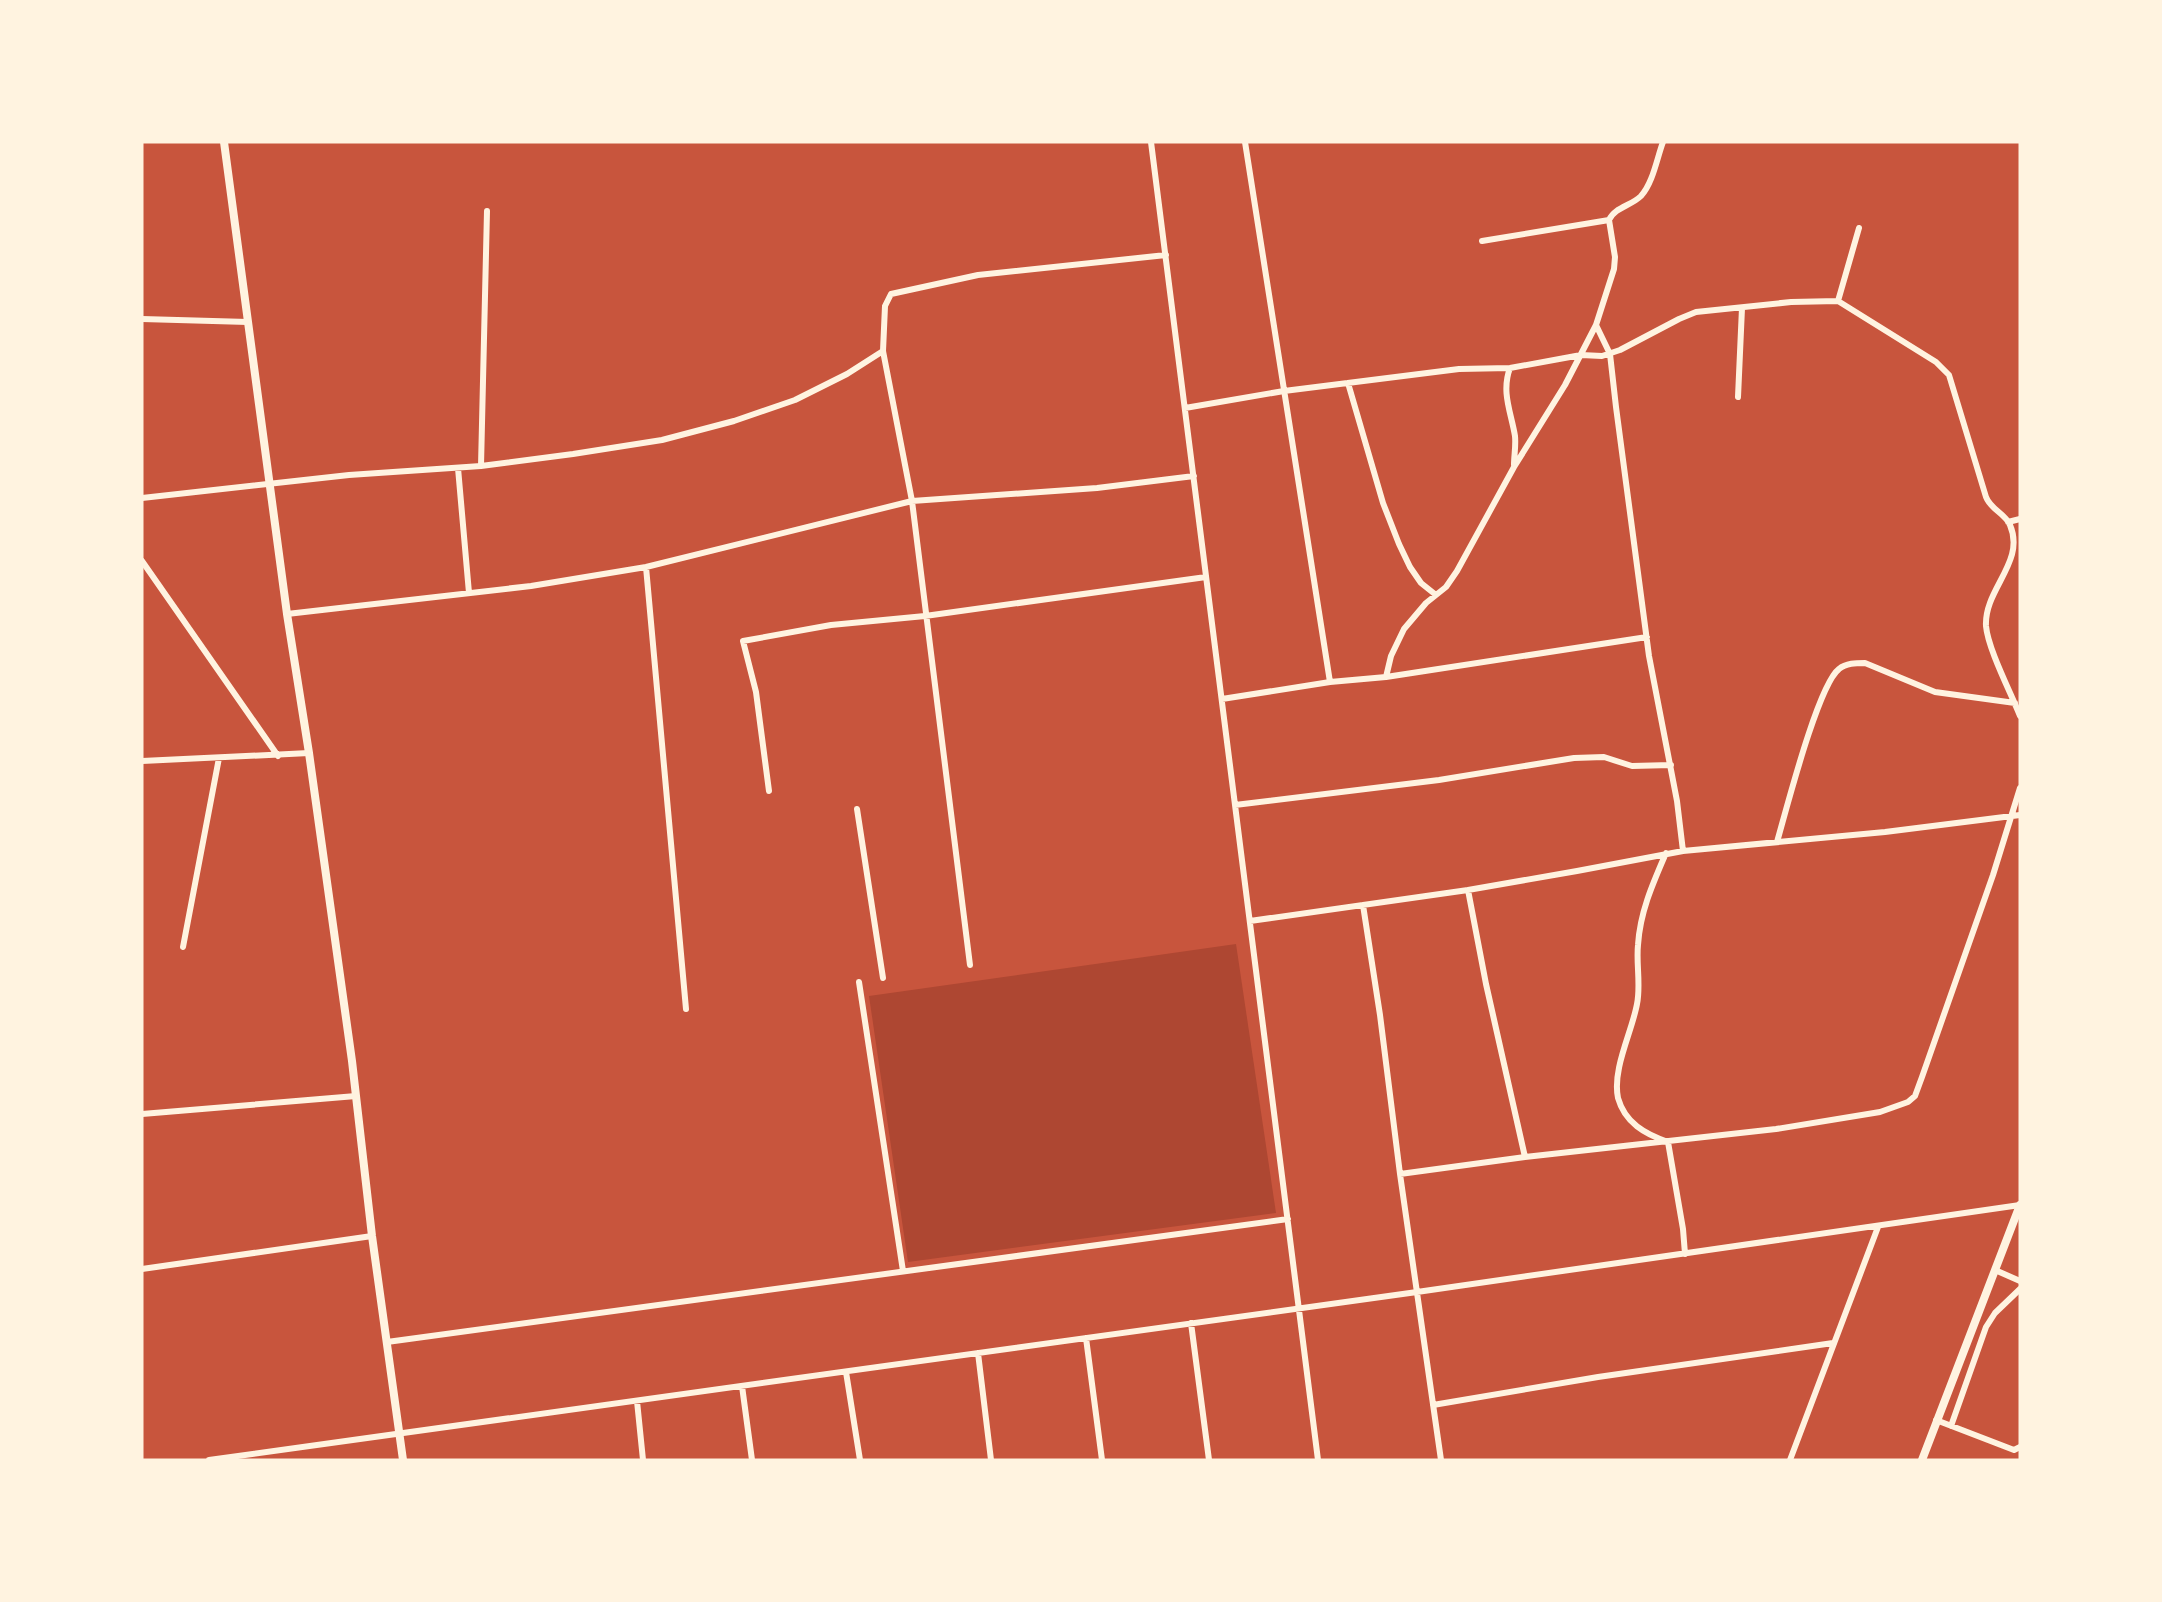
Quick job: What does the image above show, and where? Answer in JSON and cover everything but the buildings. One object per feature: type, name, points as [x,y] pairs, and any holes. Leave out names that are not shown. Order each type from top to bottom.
[{"type":"street","points":[[224,142],[287,614],[309,752],[356,1096],[403,1460]]},
{"type":"street","points":[[1151,142],[1318,1460]]},
{"type":"street","points":[[1245,142],[1330,682]]},
{"type":"street","points":[[1386,677],[1391,656],[1404,629],[1415,614],[1446,587],[1457,571],[1514,467],[1581,355],[1615,269],[1609,220],[1615,211],[1642,194],[1647,187],[1662,142]]},
{"type":"street","points":[[481,466],[487,211]]},
{"type":"street","points":[[1482,241],[1609,220]]},
{"type":"street","points":[[1838,301],[1859,228]]},
{"type":"street","points":[[970,965],[912,501],[883,351],[885,306],[894,292],[978,275],[1166,255]]},
{"type":"street","points":[[1185,408],[1284,391],[1459,369],[1510,368],[1581,355],[1595,357],[1610,354],[1696,312],[1791,302],[1838,301],[1946,370],[1989,505],[2008,522],[2013,541],[2009,566],[1994,591],[1989,606],[1986,629],[2020,716]]},
{"type":"street","points":[[1738,397],[1742,308]]},
{"type":"street","points":[[142,319],[248,323]]},
{"type":"street","points":[[1595,325],[1610,354],[1647,637],[1671,765],[1682,850]]},
{"type":"street","points":[[142,498],[349,474],[481,466],[662,440],[734,421],[795,400],[848,374],[883,351]]},
{"type":"street","points":[[1510,368],[1505,393],[1516,441],[1514,467]]},
{"type":"street","points":[[1348,383],[1383,503],[1399,544],[1421,583],[1436,595]]},
{"type":"street","points":[[458,468],[469,593]]},
{"type":"street","points":[[287,614],[531,586],[646,567],[912,501],[1097,488],[1194,476]]},
{"type":"street","points":[[2008,522],[2020,519]]},
{"type":"street","points":[[142,561],[278,755]]},
{"type":"street","points":[[646,567],[686,1009]]},
{"type":"street","points":[[769,791],[756,692],[743,641],[831,625],[925,616],[1206,577]]},
{"type":"street","points":[[1222,699],[1647,637]]},
{"type":"street","points":[[1777,842],[1809,734],[1832,677],[1840,667],[1865,663],[1935,692],[2015,703]]},
{"type":"street","points":[[142,761],[309,752]]},
{"type":"street","points":[[1235,805],[1439,780],[1574,758],[1604,757],[1632,766],[1671,765]]},
{"type":"street","points":[[183,947],[219,758]]},
{"type":"street","points":[[1400,1174],[1776,1129],[1880,1112],[1908,1102],[1915,1096],[1993,875],[2020,788]]},
{"type":"street","points":[[857,809],[883,978]]},
{"type":"street","points":[[1250,921],[1468,890],[1577,872],[1682,850],[1885,832],[2020,816]]},
{"type":"street","points":[[1667,853],[1651,888],[1639,928],[1638,1001],[1621,1062],[1617,1090],[1628,1119],[1638,1129],[1668,1142]]},
{"type":"street","points":[[1468,890],[1525,1157]]},
{"type":"street","points":[[1363,905],[1441,1460]]},
{"type":"street","points":[[859,982],[903,1271]]},
{"type":"street","points":[[142,1114],[356,1096]]},
{"type":"street","points":[[1668,1142],[1685,1254]]},
{"type":"street","points":[[209,1460],[1191,1324],[2020,1205],[1922,1460]]},
{"type":"street","points":[[387,1342],[1288,1219]]},
{"type":"street","points":[[1790,1460],[1878,1227]]},
{"type":"street","points":[[142,1269],[372,1236]]},
{"type":"street","points":[[1995,1270],[2020,1281]]},
{"type":"street","points":[[1951,1426],[1986,1327],[1995,1313],[2020,1289]]},
{"type":"street","points":[[1191,1324],[1209,1460]]},
{"type":"street","points":[[1086,1338],[1102,1460]]},
{"type":"street","points":[[1433,1405],[1598,1377],[1833,1343]]},
{"type":"street","points":[[978,1353],[991,1460]]},
{"type":"street","points":[[846,1371],[860,1460]]},
{"type":"street","points":[[742,1386],[752,1460]]},
{"type":"street","points":[[637,1401],[643,1460]]},
{"type":"street","points":[[1936,1420],[2014,1450],[2020,1447]]},
{"type":"street","points":[[274,1451],[275,1460]]},
{"type":"shaded area","points":[[1236,944],[1276,1213],[908,1262],[869,996]]}]
